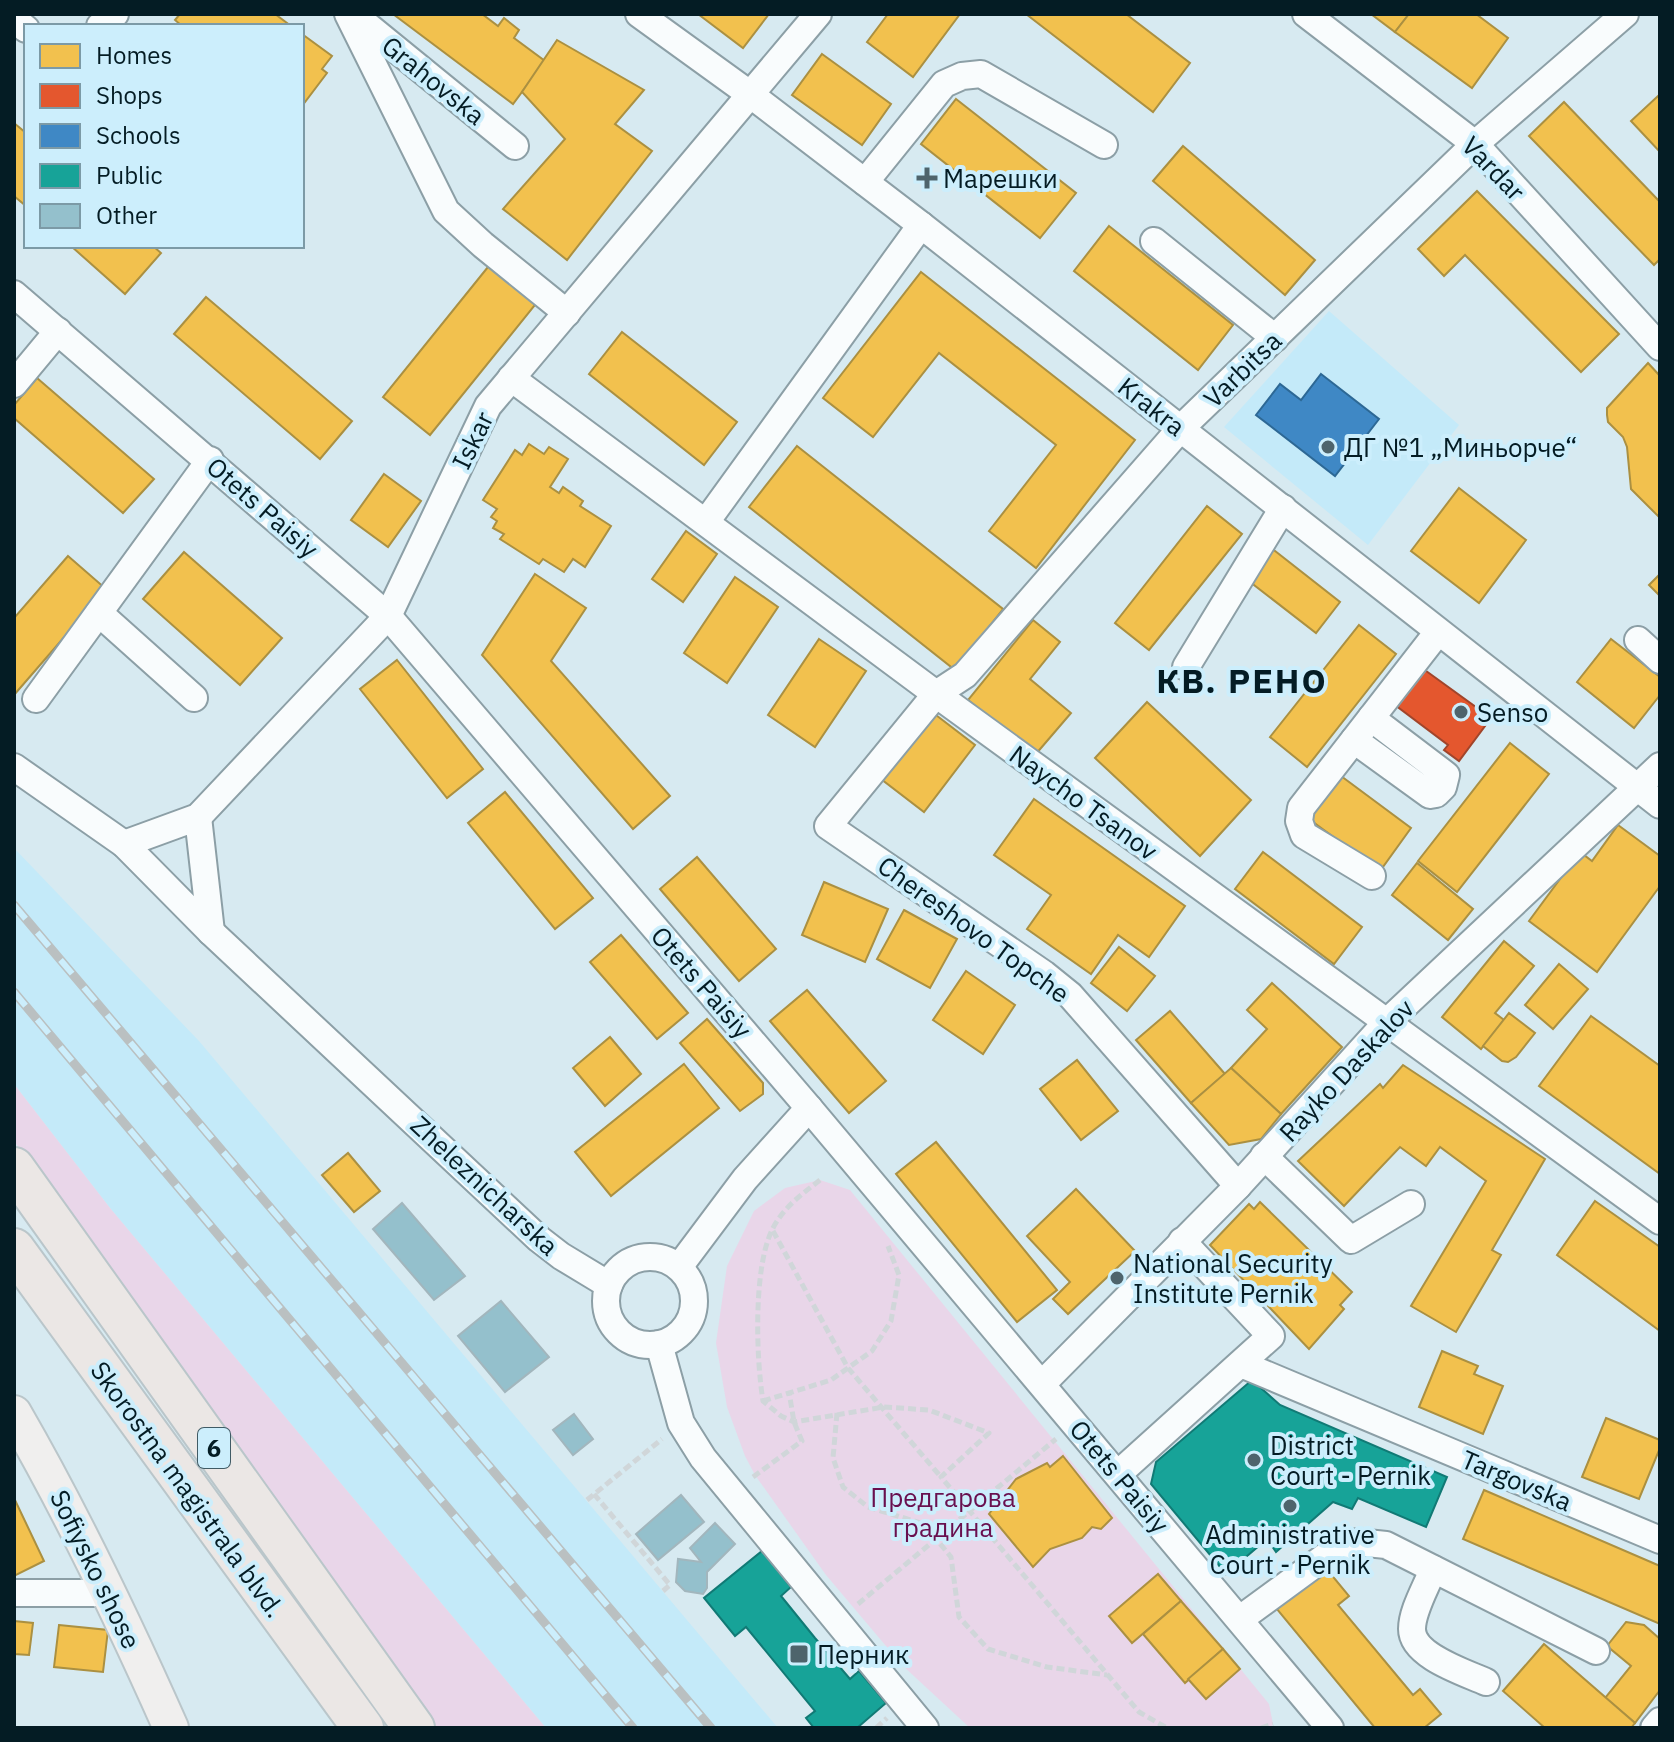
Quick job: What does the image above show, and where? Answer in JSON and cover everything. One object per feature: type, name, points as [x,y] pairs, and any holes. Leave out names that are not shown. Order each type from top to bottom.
[{"type":"highway","name":"Skorostna magistrala blvd.","points":[[14,1168],[414,1728]]},
{"type":"highway","name":"Skorostna magistrala blvd.","points":[[14,1249],[363,1728]]},
{"type":"main road","name":"Sofiysko shose","points":[[14,1413],[111,1593],[171,1728]]},
{"type":"street","name":"Grahovska","points":[[350,14],[515,146]]},
{"type":"street","points":[[350,14],[446,211],[567,313]]},
{"type":"street","name":"Krakra","points":[[639,14],[921,225],[1660,805]]},
{"type":"street","name":"Iskar","points":[[124,844],[198,817],[388,616],[488,406],[818,14]]},
{"type":"street","name":"Vardar","points":[[1306,14],[1475,144],[1660,347]]},
{"type":"street","name":"Varbitsa","points":[[828,826],[936,694],[965,675],[1181,428],[1475,144],[1625,14]]},
{"type":"street","points":[[865,182],[944,84],[962,76],[981,74],[1104,145]]},
{"type":"street","points":[[706,522],[921,225]]},
{"type":"street","points":[[1154,241],[1275,338]]},
{"type":"street","name":"Otets Paisiy","points":[[14,294],[388,616],[809,1108],[1330,1728]]},
{"type":"street","points":[[14,384],[58,331]]},
{"type":"street","name":"Naycho Tsanov","points":[[511,378],[936,694],[1660,1221]]},
{"type":"street","points":[[36,699],[210,460]]},
{"type":"street","points":[[1186,667],[1283,508]]},
{"type":"street","points":[[99,613],[194,698]]},
{"type":"street","points":[[1372,876],[1304,835],[1299,821],[1301,808],[1438,632]]},
{"type":"street","points":[[1638,640],[1660,660]]},
{"type":"street","points":[[1354,740],[1430,795],[1443,787],[1446,775],[1371,718]]},
{"type":"street","name":"Rayko Daskalov","points":[[1042,1384],[1238,1186],[1387,1022],[1660,766]]},
{"type":"street","name":"Zheleznicharska","points":[[14,767],[124,844],[211,932],[539,1239],[609,1285]]},
{"type":"street","points":[[198,817],[211,932]]},
{"type":"street","name":"Chereshovo Topche","points":[[828,826],[1070,995],[1238,1186]]},
{"type":"street","points":[[679,1267],[745,1179],[809,1108]]},
{"type":"street","points":[[1264,1156],[1351,1240],[1411,1204]]},
{"type":"street","points":[[1118,1474],[1271,1336],[1182,1241]]},
{"type":"street","points":[[640,1258],[661,1258],[679,1267],[693,1288],[693,1312],[681,1333],[659,1344],[636,1342],[617,1329],[607,1308],[609,1285],[622,1268],[640,1258]]},
{"type":"street","points":[[659,1344],[681,1423],[703,1458],[925,1728]]},
{"type":"street","name":"Targovska","points":[[1241,1364],[1660,1540]]},
{"type":"street","points":[[1240,1619],[1337,1548],[1357,1542],[1386,1545],[1596,1651]]},
{"type":"street","points":[[1433,1569],[1414,1619],[1412,1630],[1416,1643],[1426,1654],[1486,1682]]},
{"type":"street","points":[[14,1593],[111,1593]]},
{"type":"street","points":[[1654,1728],[1660,1721]]},
{"type":"path","points":[[820,1180],[792,1201],[772,1230],[761,1272],[757,1325],[763,1401],[794,1422],[879,1408],[929,1410],[989,1433],[941,1477]]},
{"type":"path","points":[[772,1230],[848,1368],[879,1408],[1139,1712],[1167,1728]]},
{"type":"path","points":[[763,1401],[831,1380],[872,1351],[891,1321],[899,1275],[888,1245]]},
{"type":"path","points":[[732,1493],[802,1441],[794,1422],[789,1392]]},
{"type":"path","points":[[837,1413],[833,1458],[843,1487],[868,1507],[924,1524],[951,1557],[959,1617],[988,1649],[1047,1667],[1109,1676]]},
{"type":"path","points":[[587,1500],[681,1423]]},
{"type":"path","points":[[837,1622],[1075,1423]]},
{"type":"path","points":[[594,1494],[670,1585],[663,1591]]},
{"type":"path","points":[[1261,1728],[1273,1724]]},
{"type":"shaded area","points":[[1329,311],[1459,425],[1368,545],[1224,427]]},
{"type":"shaded area","points":[[14,848],[199,1041],[778,1728],[546,1728],[110,1208],[14,1084]]},
{"type":"green space","points":[[14,1084],[110,1208],[546,1728],[428,1728],[14,1141]]},
{"type":"green space","name":"Предгарова градина","points":[[820,1180],[850,1190],[1269,1704],[1271,1728],[970,1728],[902,1665],[826,1575],[755,1475],[745,1456],[727,1407],[716,1343],[727,1266],[754,1211],[785,1188]]},
{"type":"building: Homes","points":[[180,14],[275,14],[288,24],[180,24],[175,20]]},
{"type":"building: Homes","points":[[393,14],[482,14],[498,26],[504,18],[519,30],[514,38],[545,61],[513,104]]},
{"type":"building: Homes","points":[[698,14],[769,14],[743,48]]},
{"type":"building: Homes","points":[[888,14],[960,14],[913,77],[867,42]]},
{"type":"building: Homes","points":[[1026,14],[1126,14],[1190,63],[1153,112]]},
{"type":"building: Homes","points":[[1371,14],[1409,14],[1395,32]]},
{"type":"building: Homes","points":[[1409,14],[1476,14],[1508,38],[1472,88],[1395,32]]},
{"type":"building: Homes","points":[[304,35],[332,56],[322,69],[327,73],[304,103]]},
{"type":"building: Homes","points":[[557,40],[644,90],[615,124],[652,151],[567,260],[503,209],[565,139],[522,92]]},
{"type":"building: Homes","points":[[822,54],[891,104],[862,145],[792,95]]},
{"type":"building: Homes","points":[[1658,96],[1660,99],[1660,152],[1631,121]]},
{"type":"building: Homes","points":[[956,99],[1076,193],[1040,238],[921,144]]},
{"type":"building: Homes","points":[[1564,102],[1660,202],[1660,259],[1654,265],[1529,136]]},
{"type":"building: Homes","points":[[14,123],[24,131],[24,204],[14,196]]},
{"type":"building: Homes","points":[[1183,146],[1315,260],[1285,295],[1153,181]]},
{"type":"building: Homes","points":[[1477,191],[1619,334],[1581,372],[1465,255],[1444,276],[1418,249]]},
{"type":"building: Homes","points":[[1109,226],[1233,325],[1198,370],[1074,271]]},
{"type":"building: Homes","points":[[73,248],[155,248],[161,253],[125,294]]},
{"type":"building: Homes","points":[[492,262],[539,300],[430,435],[383,397]]},
{"type":"building: Homes","points":[[921,272],[1135,440],[1036,568],[989,531],[1056,445],[939,353],[873,437],[823,398]]},
{"type":"building: Homes","points":[[206,297],[352,421],[320,459],[174,334]]},
{"type":"building: Homes","points":[[622,332],[737,422],[704,465],[589,374]]},
{"type":"building: Homes","points":[[1648,363],[1660,376],[1658,516],[1631,489],[1627,447],[1623,437],[1608,422],[1607,415],[1607,408]]},
{"type":"building: Homes","points":[[37,378],[154,479],[123,513],[14,418],[14,405]]},
{"type":"building: Homes","points":[[529,444],[544,454],[549,447],[568,459],[550,487],[559,493],[563,487],[583,501],[580,506],[611,526],[585,567],[573,559],[564,572],[543,559],[539,564],[500,539],[504,534],[493,528],[497,521],[491,517],[497,509],[483,500],[515,450],[522,455]]},
{"type":"building: Homes","points":[[797,446],[1003,609],[955,670],[749,507]]},
{"type":"building: Homes","points":[[384,474],[421,501],[388,547],[351,520]]},
{"type":"building: Homes","points":[[1459,488],[1526,540],[1479,603],[1411,551]]},
{"type":"building: Homes","points":[[1207,506],[1242,534],[1149,650],[1115,623]]},
{"type":"building: Homes","points":[[686,531],[717,554],[683,602],[652,579]]},
{"type":"building: Homes","points":[[1270,547],[1340,602],[1316,633],[1245,578]]},
{"type":"building: Homes","points":[[184,552],[282,638],[240,685],[143,599]]},
{"type":"building: Homes","points":[[68,556],[106,589],[14,695],[14,618]]},
{"type":"building: Homes","points":[[535,574],[586,608],[551,661],[670,796],[633,829],[482,655]]},
{"type":"building: Homes","points":[[1660,574],[1660,596],[1649,585]]},
{"type":"building: Homes","points":[[735,577],[778,607],[727,683],[684,653]]},
{"type":"building: Homes","points":[[1033,620],[1060,642],[1030,679],[1071,713],[1035,755],[968,700]]},
{"type":"building: Homes","points":[[1359,625],[1396,654],[1307,767],[1270,737]]},
{"type":"building: Homes","points":[[819,639],[866,671],[815,747],[768,715]]},
{"type":"building: Homes","points":[[1611,639],[1660,677],[1660,695],[1634,728],[1577,682]]},
{"type":"building: Homes","points":[[397,660],[483,769],[447,798],[360,689]]},
{"type":"building: Homes","points":[[1147,702],[1251,800],[1200,856],[1095,758]]},
{"type":"building: Homes","points":[[932,712],[975,745],[924,812],[881,779]]},
{"type":"building: Homes","points":[[1510,743],[1549,774],[1457,892],[1418,861]]},
{"type":"building: Homes","points":[[1341,776],[1411,828],[1380,871],[1309,819]]},
{"type":"building: Homes","points":[[505,792],[593,898],[555,929],[468,823]]},
{"type":"building: Homes","points":[[1034,799],[1185,906],[1149,957],[1118,935],[1091,974],[1027,929],[1051,895],[994,855]]},
{"type":"building: Homes","points":[[1618,825],[1660,856],[1660,886],[1597,972],[1529,921],[1580,852],[1592,861]]},
{"type":"building: Homes","points":[[1263,852],[1362,927],[1334,964],[1235,889]]},
{"type":"building: Homes","points":[[697,857],[776,949],[739,981],[660,889]]},
{"type":"building: Homes","points":[[1417,863],[1473,909],[1448,940],[1392,895]]},
{"type":"building: Homes","points":[[824,882],[888,909],[865,962],[802,935]]},
{"type":"building: Homes","points":[[904,910],[957,939],[930,988],[877,959]]},
{"type":"building: Homes","points":[[621,935],[688,1013],[657,1039],[590,962]]},
{"type":"building: Homes","points":[[1504,941],[1534,966],[1495,1013],[1504,1020],[1481,1049],[1442,1017]]},
{"type":"building: Homes","points":[[1119,947],[1155,976],[1127,1011],[1091,983]]},
{"type":"building: Homes","points":[[1559,964],[1588,989],[1553,1029],[1525,1005]]},
{"type":"building: Homes","points":[[966,971],[1015,1005],[983,1054],[933,1020]]},
{"type":"building: Homes","points":[[1272,983],[1342,1047],[1281,1114],[1231,1068],[1267,1029],[1247,1010]]},
{"type":"building: Homes","points":[[807,990],[886,1081],[849,1113],[770,1021]]},
{"type":"building: Homes","points":[[1170,1011],[1225,1074],[1191,1103],[1136,1040]]},
{"type":"building: Homes","points":[[1509,1013],[1535,1033],[1516,1057],[1508,1062],[1483,1046]]},
{"type":"building: Homes","points":[[1591,1016],[1660,1066],[1660,1174],[1539,1086]]},
{"type":"building: Homes","points":[[707,1019],[763,1083],[763,1094],[740,1111],[680,1043]]},
{"type":"building: Homes","points":[[610,1037],[641,1074],[605,1106],[573,1068]]},
{"type":"building: Homes","points":[[1077,1060],[1118,1111],[1081,1140],[1040,1089]]},
{"type":"building: Homes","points":[[684,1064],[719,1108],[611,1196],[575,1152]]},
{"type":"building: Homes","points":[[1403,1065],[1545,1159],[1492,1250],[1501,1255],[1456,1332],[1411,1306],[1486,1181],[1440,1147],[1426,1166],[1400,1147],[1344,1206],[1298,1161],[1380,1084],[1383,1088]]},
{"type":"building: Homes","points":[[1231,1068],[1281,1114],[1261,1139],[1229,1145],[1191,1103]]},
{"type":"building: Homes","points":[[936,1142],[1057,1290],[1017,1322],[896,1174]]},
{"type":"building: Homes","points":[[348,1153],[380,1191],[354,1212],[322,1175]]},
{"type":"building: Homes","points":[[1076,1189],[1135,1251],[1068,1314],[1053,1299],[1070,1282],[1027,1236]]},
{"type":"building: Homes","points":[[1595,1201],[1660,1247],[1660,1331],[1557,1255]]},
{"type":"building: Homes","points":[[1260,1202],[1352,1292],[1340,1305],[1344,1309],[1309,1349],[1210,1245],[1249,1204],[1254,1209]]},
{"type":"building: Homes","points":[[1442,1351],[1478,1366],[1474,1374],[1503,1386],[1483,1434],[1419,1407]]},
{"type":"building: Homes","points":[[1606,1418],[1660,1440],[1660,1448],[1639,1499],[1582,1477]]},
{"type":"building: Homes","points":[[1063,1456],[1112,1518],[1101,1529],[1092,1527],[1082,1538],[1050,1549],[1033,1567],[989,1514],[1016,1479],[1047,1463],[1050,1467]]},
{"type":"building: Homes","points":[[1484,1490],[1660,1566],[1660,1624],[1463,1539]]},
{"type":"building: Homes","points":[[14,1498],[44,1561],[14,1576]]},
{"type":"building: Homes","points":[[1325,1567],[1349,1596],[1338,1605],[1413,1695],[1420,1689],[1441,1714],[1424,1728],[1375,1728],[1276,1608]]},
{"type":"building: Homes","points":[[1158,1574],[1181,1601],[1132,1643],[1109,1616]]},
{"type":"building: Homes","points":[[1181,1601],[1223,1649],[1185,1683],[1143,1634]]},
{"type":"building: Homes","points":[[14,1621],[33,1623],[29,1655],[14,1654]]},
{"type":"building: Homes","points":[[1626,1622],[1644,1625],[1660,1639],[1660,1690],[1635,1723],[1605,1698],[1631,1666],[1607,1646]]},
{"type":"building: Homes","points":[[59,1625],[108,1630],[103,1672],[54,1667]]},
{"type":"building: Homes","points":[[1544,1644],[1635,1723],[1631,1728],[1545,1728],[1503,1691]]},
{"type":"building: Homes","points":[[1223,1649],[1240,1669],[1206,1699],[1188,1679]]},
{"type":"building: Shops","points":[[1422,668],[1491,718],[1459,761],[1444,750],[1448,745],[1395,705]]},
{"type":"building: Schools","name":"ДГ №1 „Миньорче“","points":[[1321,374],[1379,419],[1335,476],[1256,415],[1280,384],[1301,400]]},
{"type":"building: Public","points":[[1252,1380],[1280,1405],[1447,1477],[1426,1527],[1358,1498],[1352,1509],[1333,1502],[1276,1552],[1267,1539],[1226,1574],[1151,1484],[1156,1462]]},
{"type":"building: Public","name":"Перник","points":[[762,1551],[791,1587],[781,1596],[815,1638],[850,1679],[859,1671],[886,1703],[857,1728],[814,1728],[806,1718],[815,1711],[746,1627],[735,1636],[704,1598]]},
{"type":"building: Other","points":[[402,1203],[465,1276],[434,1300],[373,1229]]},
{"type":"building: Other","points":[[501,1301],[549,1357],[505,1392],[458,1336]]},
{"type":"building: Other","points":[[574,1414],[593,1439],[573,1455],[553,1430]]},
{"type":"building: Other","points":[[681,1495],[704,1522],[658,1560],[636,1534]]},
{"type":"building: Other","points":[[715,1523],[735,1544],[707,1572],[707,1588],[703,1594],[685,1591],[676,1582],[678,1559],[701,1562],[690,1548]]},
{"type":"railway","points":[[14,905],[711,1728]]},
{"type":"railway","points":[[14,992],[633,1728]]},
{"type":"place","name":"Марешки","points":[[927,178]]},
{"type":"place","name":"ДГ №1 „Миньорче“","points":[[1328,447]]},
{"type":"place","name":"Senso","points":[[1461,712]]},
{"type":"place","name":"National Security Institute Pernik","points":[[1117,1278]]},
{"type":"place","name":"District Court - Pernik","points":[[1254,1460]]},
{"type":"place","name":"Administrative Court - Pernik","points":[[1290,1506]]},
{"type":"place","name":"Перник","points":[[799,1654]]},
{"type":"district","name":"КВ. РЕНО","points":[[1242,680]]}]
